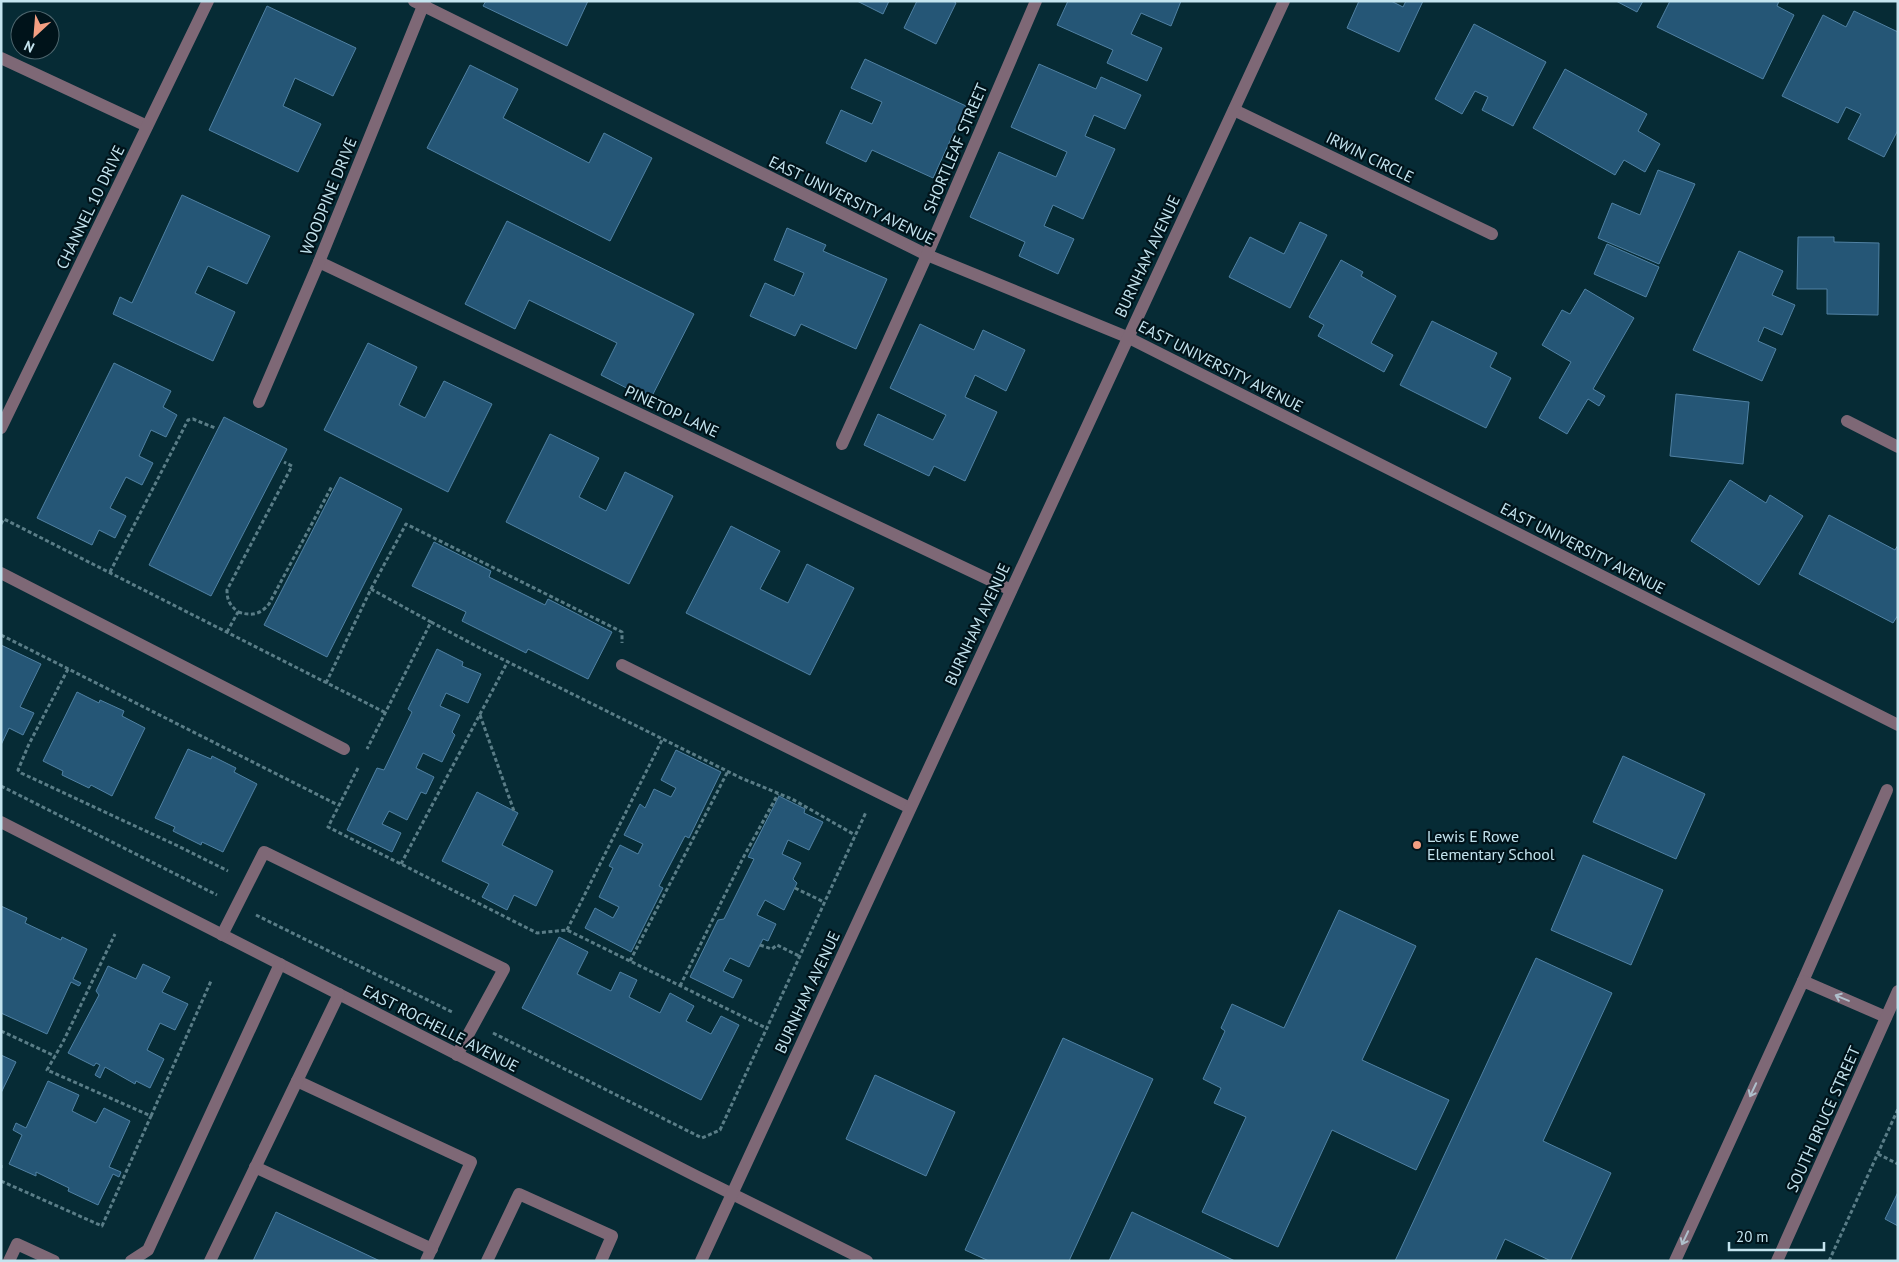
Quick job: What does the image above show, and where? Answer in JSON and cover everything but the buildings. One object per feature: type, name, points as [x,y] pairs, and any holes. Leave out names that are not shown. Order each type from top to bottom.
[{"type":"street","name":"CHANNEL 10 DRIVE","points":[[1,428],[208,1]]},
{"type":"street","name":"SHORTLEAF STREET","points":[[842,444],[927,255],[1036,1]]},
{"type":"street","name":"BURNHAM AVENUE","points":[[701,1261],[1284,1]]},
{"type":"street","name":"EAST UNIVERSITY AVENUE","points":[[421,3],[927,255],[1127,337],[1898,724]]},
{"type":"street","name":"WOODPINE DRIVE","points":[[259,402],[319,262],[421,3]]},
{"type":"street","points":[[1,58],[147,126]]},
{"type":"street","name":"IRWIN CIRCLE","points":[[1234,110],[1492,234]]},
{"type":"street","name":"PINETOP LANE","points":[[319,262],[1011,590]]},
{"type":"street","points":[[1847,421],[1898,447]]},
{"type":"street","points":[[1,573],[344,749]]},
{"type":"street","points":[[622,665],[910,808]]},
{"type":"street","points":[[1675,1261],[1803,981],[1887,790]]},
{"type":"street","name":"EAST ROCHELLE AVENUE","points":[[1,822],[457,1055],[867,1261]]},
{"type":"street","points":[[222,935],[264,852],[504,969],[457,1055]]},
{"type":"street","points":[[131,1261],[148,1250],[280,964]]},
{"type":"street","points":[[1803,981],[1886,1017]]},
{"type":"street","points":[[210,1261],[339,994]]},
{"type":"street","name":"SOUTH BRUCE STREET","points":[[1778,1261],[1897,994]]},
{"type":"street","points":[[255,1168],[429,1255],[471,1162],[297,1081]]},
{"type":"street","points":[[487,1261],[519,1194],[612,1236],[601,1261]]},
{"type":"street","points":[[8,1261],[17,1244],[54,1261]]},
{"type":"path","points":[[110,572],[188,420],[193,419],[215,428]]},
{"type":"path","points":[[284,462],[292,466],[227,590],[227,598],[238,612],[249,615],[259,613],[269,604],[332,486]]},
{"type":"path","points":[[1,524],[4,519],[386,713]]},
{"type":"path","points":[[326,683],[371,589],[406,524],[622,632],[622,665]]},
{"type":"path","points":[[371,589],[508,661],[741,778],[792,799],[856,834]]},
{"type":"path","points":[[227,632],[238,612]]},
{"type":"path","points":[[364,755],[431,622]]},
{"type":"path","points":[[1,635],[338,805]]},
{"type":"path","points":[[401,864],[508,661]]},
{"type":"path","points":[[68,669],[29,744],[18,770],[20,773],[178,846],[249,882]]},
{"type":"path","points":[[480,715],[514,811]]},
{"type":"path","points":[[567,930],[663,738]]},
{"type":"path","points":[[360,763],[328,827],[538,934],[567,930],[768,1029]]},
{"type":"path","points":[[630,962],[728,771]]},
{"type":"path","points":[[680,986],[743,858],[778,794]]},
{"type":"path","points":[[795,888],[824,902]]},
{"type":"path","points":[[115,934],[47,1070],[151,1116]]},
{"type":"path","points":[[760,945],[772,949],[777,945],[799,956]]},
{"type":"path","points":[[1,1181],[102,1226],[211,981]]},
{"type":"path","points":[[1,1031],[55,1056]]},
{"type":"path","points":[[1829,1261],[1898,1109]]},
{"type":"path","points":[[1878,1154],[1898,1164]]},
{"type":"place","name":"Lewis E Rowe Elementary School","points":[[1417,845]]}]
